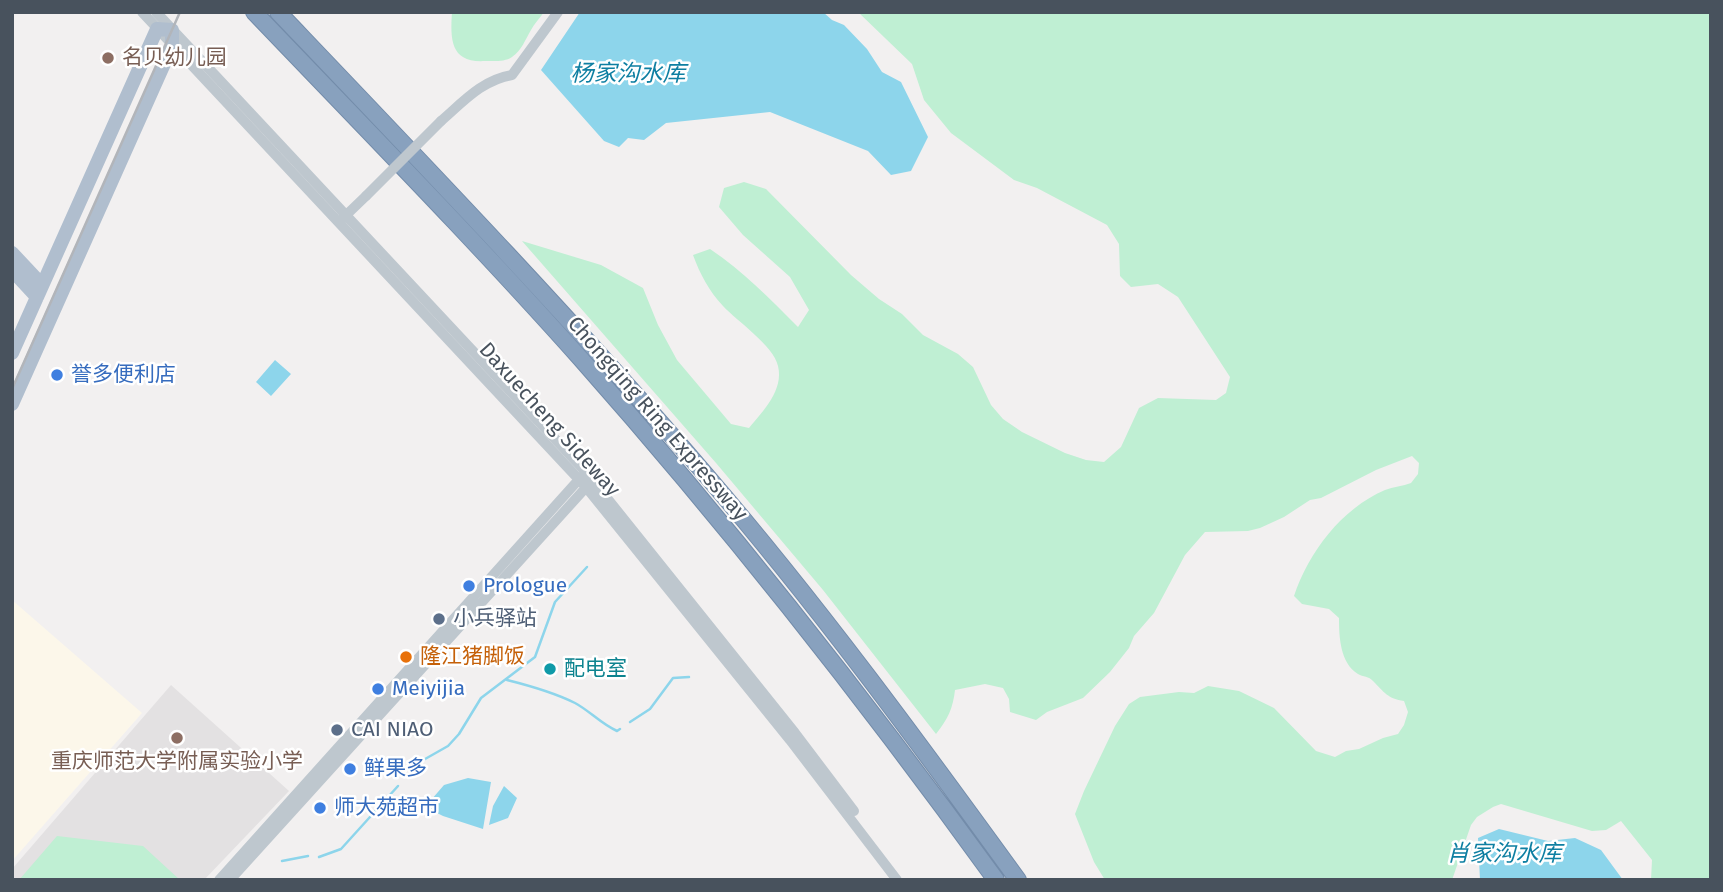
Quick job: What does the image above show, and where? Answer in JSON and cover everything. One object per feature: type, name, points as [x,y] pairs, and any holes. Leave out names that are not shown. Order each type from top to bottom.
[{"type":"highway","name":"Chongqing Ring Expressway","points":[[254,12],[462,229],[582,360],[803,625],[911,762],[996,880]]},
{"type":"highway","name":"Chongqing Ring Expressway","points":[[278,12],[475,218],[708,477],[925,751],[1018,880]]},
{"type":"main road","points":[[12,404],[172,47],[165,29]]},
{"type":"main road","points":[[12,354],[165,29]]},
{"type":"main road","points":[[12,253],[40,291]]},
{"type":"main road","points":[[12,271],[40,291]]},
{"type":"street","name":"Daxuecheng Sideway","points":[[142,12],[165,29],[586,479],[795,733],[905,880]]},
{"type":"street","name":"Daxuecheng Sideway","points":[[156,12],[165,29]]},
{"type":"street","points":[[342,219],[441,121],[481,86],[500,77],[512,75],[558,12]]},
{"type":"street","name":"Daxuecheng Sideway","points":[[172,47],[342,219]]},
{"type":"street","name":"Daxuecheng Sideway","points":[[586,479],[897,880]]},
{"type":"street","points":[[219,880],[586,479]]},
{"type":"street","points":[[230,880],[586,479]]},
{"type":"shaded area","points":[[12,600],[142,713],[12,861]]},
{"type":"shaded area","name":"重庆师范大学附属实验小学","points":[[171,685],[289,791],[204,880],[12,880],[12,869]]},
{"type":"green space","points":[[452,12],[544,12],[521,48],[512,57],[506,60],[474,61],[459,54],[455,48]]},
{"type":"green space","points":[[858,12],[1711,12],[1711,880],[1651,880],[1652,860],[1621,821],[1606,830],[1592,831],[1501,804],[1477,817],[1471,825],[1452,880],[1105,880],[1094,862],[1075,814],[1115,726],[1129,704],[1140,697],[1179,692],[1194,693],[1208,686],[1239,691],[1274,708],[1316,751],[1335,757],[1398,734],[1408,712],[1404,701],[1390,697],[1371,679],[1358,674],[1347,663],[1339,633],[1339,618],[1329,609],[1302,604],[1294,596],[1308,564],[1341,520],[1369,498],[1385,490],[1411,483],[1418,474],[1419,463],[1412,456],[1376,470],[1321,498],[1310,500],[1284,517],[1260,528],[1248,531],[1205,532],[1185,555],[1154,613],[1134,636],[1129,648],[1110,672],[1083,698],[1047,712],[1036,720],[1010,712],[1009,699],[1003,688],[985,684],[955,690],[949,713],[936,734],[823,590],[522,241],[601,265],[643,288],[658,325],[677,360],[731,424],[749,428],[775,392],[778,366],[763,342],[713,294],[693,255],[710,249],[745,276],[798,327],[809,310],[790,277],[743,235],[719,207],[724,188],[744,182],[766,189],[851,275],[902,314],[923,335],[958,354],[973,367],[991,405],[1003,419],[1022,432],[1065,453],[1104,462],[1121,447],[1139,408],[1158,398],[1216,400],[1226,393],[1230,377],[1178,297],[1158,284],[1131,287],[1120,276],[1119,244],[1107,225],[1037,188],[1014,180],[951,133],[924,100],[912,64]]},
{"type":"green space","points":[[57,836],[143,846],[180,880],[19,880]]},
{"type":"water","name":"杨家沟水库","points":[[580,12],[823,12],[844,25],[867,49],[882,72],[901,82],[928,137],[911,171],[891,175],[868,151],[770,112],[666,123],[644,140],[628,138],[619,147],[604,141],[541,70]]},
{"type":"water","points":[[275,360],[291,374],[271,396],[256,382]]},
{"type":"water","points":[[468,778],[491,782],[483,829],[425,807],[444,785]]},
{"type":"water","points":[[504,786],[517,798],[508,818],[489,825],[493,806]]},
{"type":"water","name":"肖家沟水库","points":[[1499,829],[1548,841],[1575,838],[1601,850],[1623,880],[1480,880],[1478,838]]},
{"type":"waterway","points":[[418,763],[448,746],[459,734],[481,698],[535,657],[555,602],[587,567]]},
{"type":"waterway","points":[[630,722],[650,709],[673,678],[689,677]]},
{"type":"waterway","points":[[507,680],[567,699],[611,728],[617,731],[620,729]]},
{"type":"waterway","points":[[319,857],[341,849],[398,786]]},
{"type":"waterway","points":[[282,861],[308,856]]},
{"type":"railway","points":[[12,389],[180,12]]},
{"type":"place","name":"名贝幼儿园","points":[[108,58]]},
{"type":"place","name":"誉多便利店","points":[[57,375]]},
{"type":"place","name":"Prologue","points":[[469,586]]},
{"type":"place","name":"小兵驿站","points":[[439,619]]},
{"type":"place","name":"隆江猪脚饭","points":[[406,657]]},
{"type":"place","name":"配电室","points":[[550,669]]},
{"type":"place","name":"Meiyijia","points":[[378,689]]},
{"type":"place","name":"CAI NIAO","points":[[337,730]]},
{"type":"place","name":"重庆师范大学附属实验小学","points":[[177,738]]},
{"type":"place","name":"鲜果多","points":[[350,769]]},
{"type":"place","name":"师大苑超市","points":[[320,808]]}]
